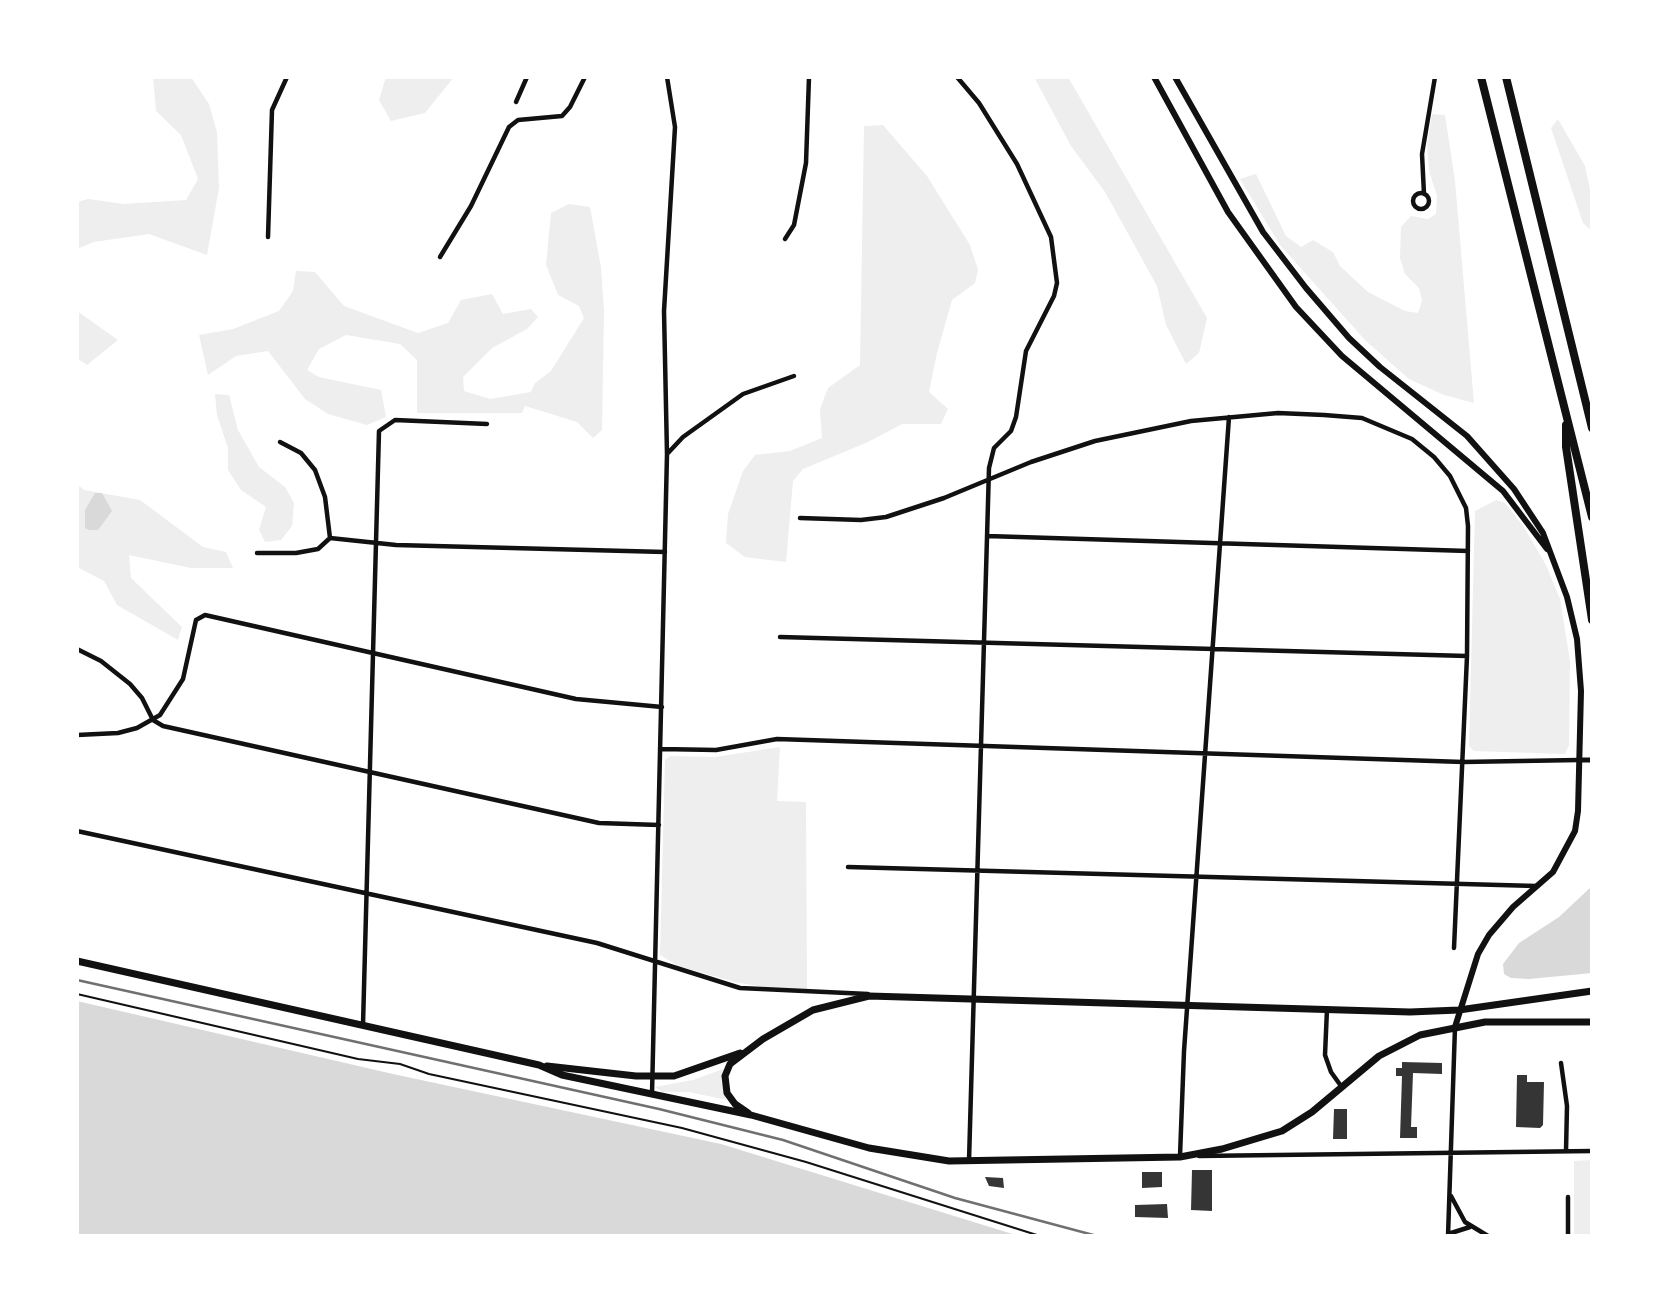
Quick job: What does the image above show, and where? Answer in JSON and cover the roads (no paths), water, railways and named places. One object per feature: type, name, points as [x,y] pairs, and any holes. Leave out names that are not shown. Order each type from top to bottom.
[{"type":"highway","points":[[1480,77],[1592,517]]},
{"type":"highway","points":[[1506,77],[1592,428]]},
{"type":"highway","points":[[1566,412],[1566,447],[1592,620]]},
{"type":"main road","points":[[1154,77],[1228,212],[1296,307],[1342,356],[1503,491],[1552,555]]},
{"type":"main road","points":[[1175,77],[1263,232],[1306,288],[1380,367],[1467,436],[1499,468],[1532,513],[1552,555],[1567,597],[1578,648],[1581,691],[1575,831],[1564,857],[1540,886],[1513,907],[1489,936],[1478,954],[1455,1027]]},
{"type":"main road","points":[[77,961],[539,1065],[652,1077],[699,1069],[744,1051],[813,1010],[869,996],[1410,1013],[1460,1010],[1592,991]]},
{"type":"main road","points":[[539,1065],[562,1075],[751,1115],[907,1156],[969,1161],[1180,1157],[1242,1144],[1282,1130],[1312,1112],[1391,1048],[1420,1035],[1485,1022],[1592,1021]]},
{"type":"main road","points":[[744,1051],[730,1064],[725,1083],[729,1097],[751,1115]]},
{"type":"street","points":[[268,237],[273,108],[287,77]]},
{"type":"street","points":[[516,102],[527,77]]},
{"type":"street","points":[[440,257],[471,206],[509,127],[518,120],[562,116],[570,107],[584,77]]},
{"type":"street","points":[[652,1094],[666,552],[664,311],[675,127],[667,77]]},
{"type":"street","points":[[786,239],[794,225],[806,163],[808,77]]},
{"type":"street","points":[[957,77],[979,103],[1017,164],[1051,237],[1056,265],[1054,296],[1026,351],[1016,417],[1011,431],[994,448],[988,480],[969,1161]]},
{"type":"street","points":[[1424,194],[1422,155],[1435,77]]},
{"type":"street","points":[[667,454],[683,436],[743,394],[794,376]]},
{"type":"street","points":[[800,517],[861,520],[886,517],[1031,462],[1133,431],[1229,417],[1278,413],[1362,418],[1412,439],[1434,457],[1461,496],[1467,517],[1467,656],[1457,943],[1454,948]]},
{"type":"street","points":[[1229,417],[1180,1157],[1592,1151]]},
{"type":"street","points":[[363,1025],[372,772],[379,431],[389,422],[399,421],[486,424]]},
{"type":"street","points":[[280,442],[301,453],[315,470],[326,497],[330,538]]},
{"type":"street","points":[[987,536],[1468,551]]},
{"type":"street","points":[[257,553],[296,553],[318,549],[330,538],[377,543],[666,552]]},
{"type":"street","points":[[77,735],[118,733],[153,720],[171,702],[185,669],[196,620],[205,615],[576,699],[662,707]]},
{"type":"street","points":[[780,636],[1467,656]]},
{"type":"street","points":[[77,649],[101,661],[130,684],[142,698],[153,720],[163,726],[599,823],[659,825]]},
{"type":"street","points":[[661,749],[716,750],[777,739],[1463,762],[1592,760]]},
{"type":"street","points":[[77,831],[597,943],[740,988],[900,996]]},
{"type":"street","points":[[848,867],[1540,886]]},
{"type":"street","points":[[1327,1009],[1327,1065],[1342,1087]]},
{"type":"street","points":[[1455,1027],[1448,1235],[1471,1227]]},
{"type":"street","points":[[1561,1063],[1566,1096],[1566,1151]]},
{"type":"street","points":[[1451,1195],[1458,1212],[1471,1227],[1488,1236]]},
{"type":"street","points":[[1568,1197],[1568,1236]]},
{"type":"railway","points":[[77,980],[659,1109],[783,1140],[955,1198],[1097,1236]]}]
